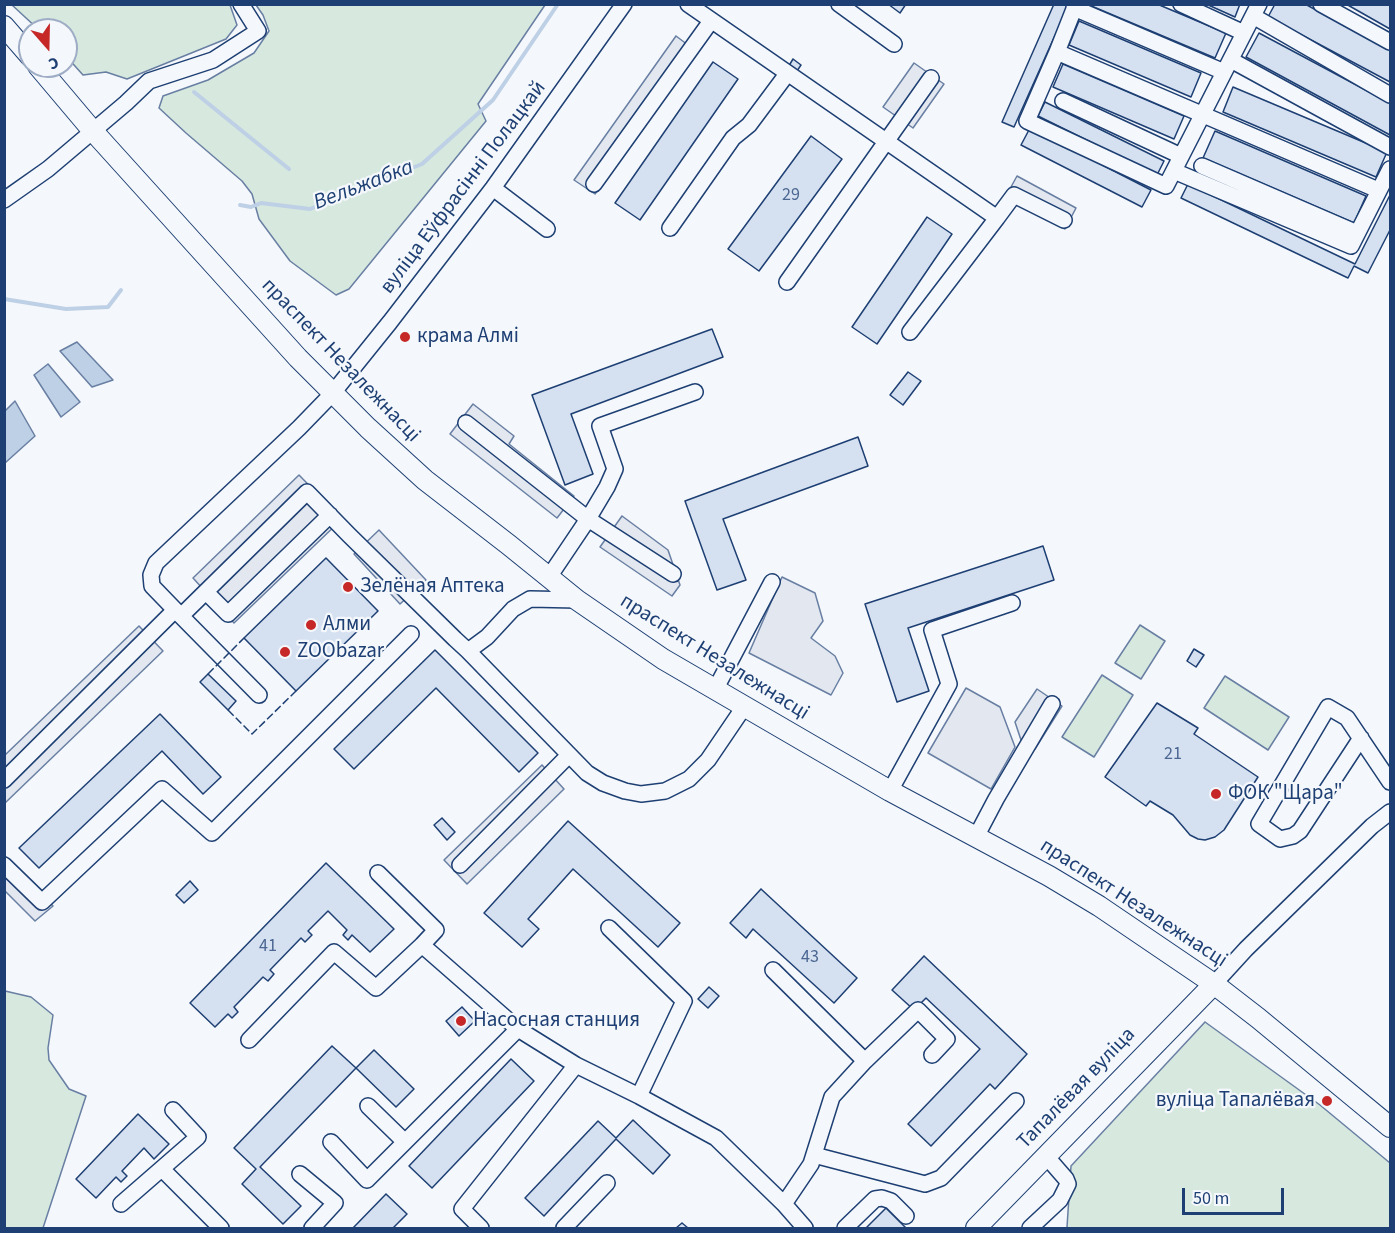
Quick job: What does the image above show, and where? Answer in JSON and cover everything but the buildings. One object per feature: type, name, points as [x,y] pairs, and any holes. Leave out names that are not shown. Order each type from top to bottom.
[{"type":"main road","points":[[4,26],[18,42]]},
{"type":"main road","name":"праспект Незалежнасці","points":[[48,78],[92,130],[332,393],[425,480],[577,600],[663,659],[715,690],[890,791],[1050,876],[1099,906],[1214,984],[1390,1127]]},
{"type":"main road","name":"Тапалёвая вуліца","points":[[976,1228],[1214,984]]},
{"type":"street","points":[[4,200],[48,169],[149,81],[213,60],[258,32],[241,4]]},
{"type":"street","name":"вуліца Еўфрасінні Полацкай","points":[[178,613],[152,586],[151,575],[156,563],[300,428],[332,393],[390,322],[492,188],[624,4]]},
{"type":"street","points":[[688,4],[997,218]]},
{"type":"street","points":[[839,4],[894,44]]},
{"type":"street","points":[[1181,4],[1244,33]]},
{"type":"street","points":[[1321,4],[1390,42]]},
{"type":"street","points":[[1390,94],[1256,10],[1227,66],[1166,186],[1027,121],[1075,6],[1227,66],[1390,147]]},
{"type":"street","points":[[594,184],[711,21]]},
{"type":"street","points":[[1057,52],[1378,190]]},
{"type":"street","points":[[670,228],[733,138],[749,125],[787,74]]},
{"type":"street","points":[[787,282],[931,78]]},
{"type":"street","points":[[1063,101],[1177,164],[1351,246],[1390,169]]},
{"type":"street","points":[[1202,166],[1357,233]]},
{"type":"street","points":[[492,188],[547,229]]},
{"type":"street","points":[[910,332],[1014,195],[1064,220]]},
{"type":"street","points":[[549,577],[588,519],[615,469],[600,426],[695,392]]},
{"type":"street","points":[[466,423],[588,519],[673,574]]},
{"type":"street","points":[[4,780],[178,613],[206,592],[307,492],[468,651],[587,773],[603,783],[641,794],[665,790],[689,779],[708,760],[744,707]]},
{"type":"street","points":[[206,592],[228,614],[330,515]]},
{"type":"street","points":[[715,690],[772,582]]},
{"type":"street","points":[[468,651],[487,637],[513,609],[530,599],[577,600]]},
{"type":"street","points":[[890,791],[949,684],[932,630],[1012,603]]},
{"type":"street","points":[[178,613],[259,695]]},
{"type":"street","points":[[4,865],[42,902],[162,789],[212,832],[411,634]]},
{"type":"street","points":[[976,837],[1052,704]]},
{"type":"street","points":[[1361,738],[1300,831],[1293,836],[1280,839],[1259,824],[1328,707],[1347,718],[1361,738],[1390,782]]},
{"type":"street","points":[[460,865],[569,755]]},
{"type":"street","points":[[1214,984],[1246,949],[1372,826],[1390,812]]},
{"type":"street","points":[[249,1040],[334,952],[376,988],[436,930],[378,873]]},
{"type":"street","points":[[609,928],[684,1001],[639,1096]]},
{"type":"street","points":[[422,945],[518,1029],[576,1065],[716,1138],[784,1204],[805,1228]]},
{"type":"street","points":[[773,970],[865,1061]]},
{"type":"street","points":[[784,1204],[811,1164],[832,1097],[865,1061],[918,1010],[947,1039],[932,1055]]},
{"type":"street","points":[[331,1142],[367,1180],[518,1029]]},
{"type":"street","points":[[481,1228],[462,1209],[576,1065]]},
{"type":"street","points":[[814,1155],[925,1184],[941,1178],[1016,1101]]},
{"type":"street","points":[[368,1106],[405,1142]]},
{"type":"street","points":[[121,1204],[198,1137],[173,1110]]},
{"type":"street","points":[[1030,1228],[1060,1200],[1068,1184],[1046,1156]]},
{"type":"street","points":[[162,1169],[221,1228]]},
{"type":"street","points":[[300,1174],[335,1203],[312,1228]]},
{"type":"street","points":[[564,1228],[607,1183]]},
{"type":"street","points":[[845,1228],[875,1199],[882,1198],[891,1201],[906,1216]]},
{"type":"shaded area","points":[[12,5],[230,5],[237,25],[226,39],[127,79],[106,72],[83,75],[78,69],[78,18],[26,18]]},
{"type":"shaded area","points":[[256,5],[545,5],[478,104],[486,121],[349,289],[336,295],[290,261],[259,219],[252,194],[242,181],[159,108],[163,96],[208,80],[254,53],[269,31]]},
{"type":"shaded area","points":[[676,36],[696,51],[595,194],[574,180]]},
{"type":"shaded area","points":[[914,63],[944,84],[913,128],[883,107]]},
{"type":"shaded area","points":[[1017,176],[1076,208],[1065,229],[1005,198]]},
{"type":"shaded area","points":[[473,404],[514,436],[509,444],[574,496],[557,518],[450,434]]},
{"type":"shaded area","points":[[299,475],[342,519],[234,623],[193,578]]},
{"type":"shaded area","points":[[622,516],[668,550],[680,585],[672,596],[600,547]]},
{"type":"shaded area","points":[[379,530],[426,580],[400,604],[354,554]]},
{"type":"shaded area","points":[[782,577],[815,593],[823,621],[811,638],[835,656],[843,673],[831,695],[749,653]]},
{"type":"shaded area","points":[[1140,625],[1165,641],[1141,679],[1115,663]]},
{"type":"shaded area","points":[[139,626],[163,651],[5,803],[5,755]]},
{"type":"shaded area","points":[[1102,675],[1133,695],[1094,757],[1062,737]]},
{"type":"shaded area","points":[[1225,676],[1289,717],[1268,750],[1204,708]]},
{"type":"shaded area","points":[[966,688],[1000,707],[1015,747],[991,789],[928,753]]},
{"type":"shaded area","points":[[1037,689],[1062,706],[1035,749],[1021,740],[1015,722]]},
{"type":"shaded area","points":[[542,765],[564,789],[467,884],[444,860]]},
{"type":"shaded area","points":[[4,855],[53,906],[35,921],[5,891]]},
{"type":"shaded area","points":[[5,991],[31,997],[53,1015],[48,1048],[49,1060],[69,1089],[86,1096],[43,1228],[5,1228]]},
{"type":"shaded area","points":[[1205,1022],[1320,1105],[1390,1163],[1390,1228],[1067,1227],[1071,1166]]},
{"type":"water","points":[[77,342],[113,380],[92,387],[60,351]]},
{"type":"water","points":[[48,364],[80,402],[61,417],[34,375]]},
{"type":"water","points":[[15,401],[35,436],[5,463],[5,411]]},
{"type":"waterway","name":"Вельжабка","points":[[240,205],[251,207],[261,203],[310,209],[422,164],[493,100],[558,4]]},
{"type":"waterway","points":[[194,92],[289,169]]},
{"type":"waterway","name":"Вельжабка","points":[[4,299],[66,309],[108,307],[121,290]]},
{"type":"fence","points":[[208,674],[244,638]]},
{"type":"fence","points":[[228,710],[252,734],[296,691]]},
{"type":"place","name":"крама Алмі","points":[[405,337]]},
{"type":"place","name":"Зелёная Аптека","points":[[348,587]]},
{"type":"place","name":"Алми","points":[[311,625]]},
{"type":"place","name":"ZOObazar","points":[[285,652]]},
{"type":"place","name":"ФОК \"Щара\"","points":[[1216,794]]},
{"type":"place","name":"Насосная станция","points":[[461,1021]]},
{"type":"place","name":"вуліца Тапалёвая","points":[[1327,1101]]}]
